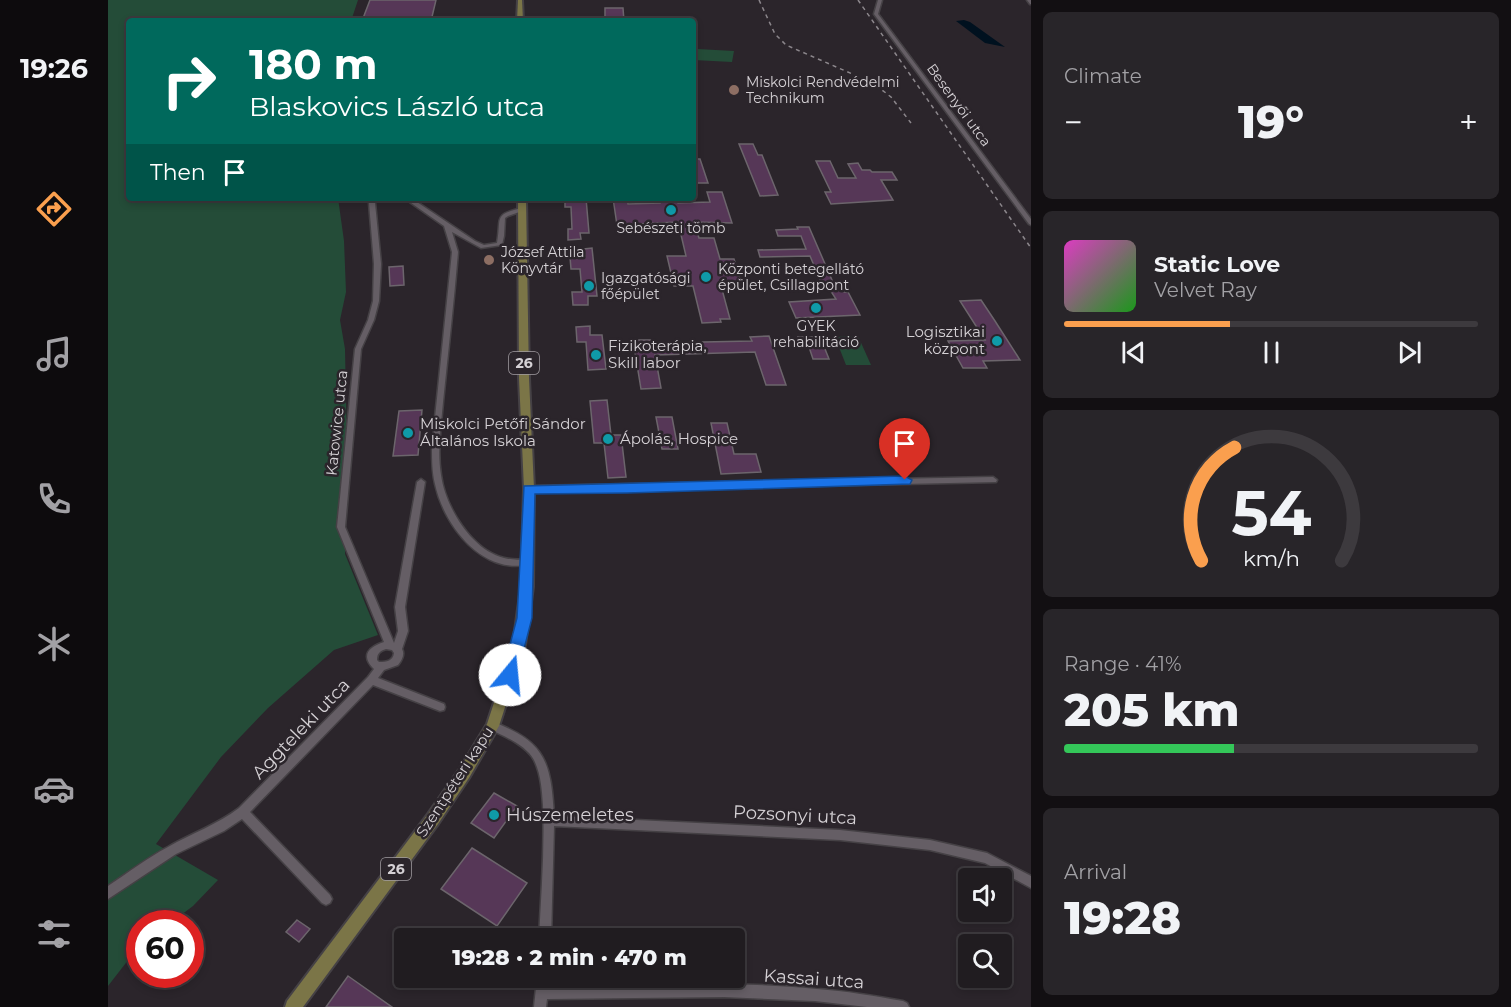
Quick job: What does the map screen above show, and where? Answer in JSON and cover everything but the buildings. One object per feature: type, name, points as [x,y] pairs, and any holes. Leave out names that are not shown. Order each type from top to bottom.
[{"type":"main road","points":[[520,0],[520,18]]},
{"type":"main road","name":"Szentpéteri kapu","points":[[294,1007],[433,819],[493,726],[519,645],[525,618],[529,489],[522,201]]},
{"type":"street","name":"Besenyői utca","points":[[880,0],[876,14],[1031,222]]},
{"type":"street","name":"Katowice utca","points":[[373,201],[376,235],[376,301],[369,325],[358,349],[341,527],[393,647]]},
{"type":"street","points":[[412,201],[468,240],[483,247],[500,244],[500,218],[507,213],[522,210]]},
{"type":"street","points":[[447,226],[455,252],[437,427],[437,478],[443,496],[464,535],[501,562],[513,564],[527,562]]},
{"type":"street","points":[[453,242],[458,238],[468,240]]},
{"type":"street","points":[[529,489],[627,489],[861,481],[993,480]]},
{"type":"street","points":[[393,647],[403,631],[400,607],[422,482]]},
{"type":"street","points":[[381,646],[393,647],[399,656],[394,663],[381,666],[374,663],[372,654],[381,646]]},
{"type":"street","name":"Aggteleki utca","points":[[108,893],[180,846],[210,834],[243,812],[381,666]]},
{"type":"street","points":[[370,680],[440,708]]},
{"type":"street","points":[[493,726],[516,738],[538,756],[545,778],[549,821],[545,928]]},
{"type":"street","points":[[243,812],[326,899]]},
{"type":"street","name":"Pozsonyi utca","points":[[549,821],[840,835],[930,845],[987,858],[1031,882]]},
{"type":"street","points":[[540,1007],[543,988]]},
{"type":"street","name":"Kassai utca","points":[[543,993],[773,993],[870,1000],[903,1007]]},
{"type":"green space","points":[[108,0],[358,0],[352,18],[126,18],[126,201],[338,201],[344,241],[346,292],[340,320],[345,349],[347,452],[345,554],[378,635],[334,650],[268,708],[221,757],[156,844],[218,880],[188,910],[126,910],[126,963],[108,986]]},
{"type":"green space","points":[[697,49],[734,51],[732,62],[696,60]]},
{"type":"green space","points":[[858,336],[871,365],[846,365],[835,337]]},
{"type":"water","points":[[964,20],[1005,47],[985,43],[956,21]]},
{"type":"railway","points":[[759,0],[775,34],[786,45],[873,83],[891,97],[911,123]]},
{"type":"railway","points":[[858,0],[1031,248]]},
{"type":"place","name":"Miskolci Rendvédelmi Technikum","points":[[734,90]]},
{"type":"place","name":"Sebészeti tömb","points":[[671,210]]},
{"type":"place","name":"József Attila Könyvtár","points":[[489,260]]},
{"type":"place","name":"Központi betegellátó épület, Csillagpont","points":[[706,277]]},
{"type":"place","name":"Igazgatósági főépület","points":[[589,286]]},
{"type":"place","name":"GYEK rehabilitáció","points":[[816,308]]},
{"type":"place","name":"Logisztikai központ","points":[[997,341]]},
{"type":"place","name":"Fizikoterápia, Skill labor","points":[[596,355]]},
{"type":"place","name":"Miskolci Petőfi Sándor Általános Iskola","points":[[408,433]]},
{"type":"place","name":"Ápolás, Hospice","points":[[608,439]]},
{"type":"place","name":"Húszemeletes","points":[[494,815]]},
{"type":"route","points":[[510,675],[525,618],[529,489],[627,489],[905,480]]}]
